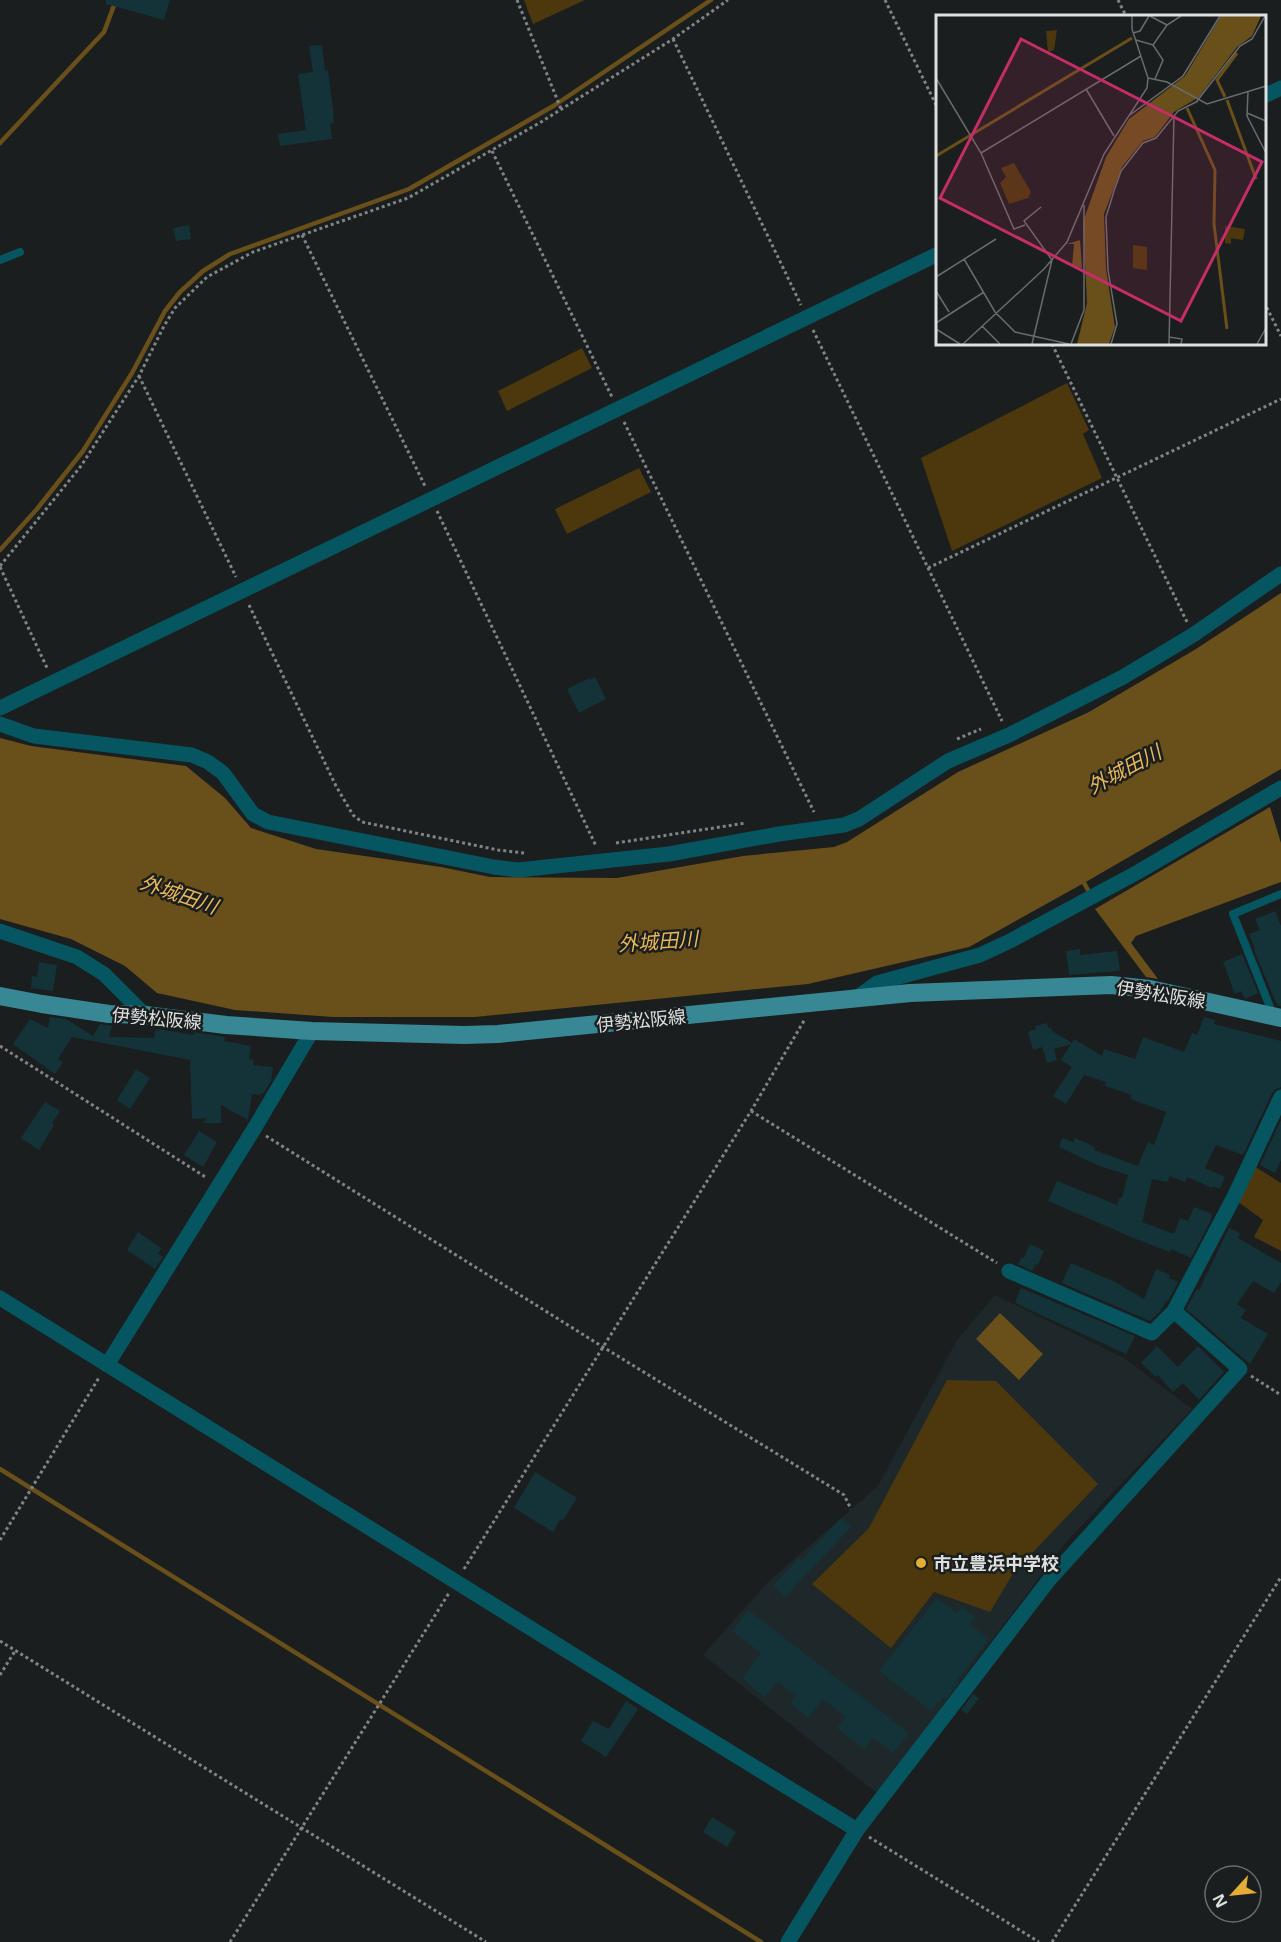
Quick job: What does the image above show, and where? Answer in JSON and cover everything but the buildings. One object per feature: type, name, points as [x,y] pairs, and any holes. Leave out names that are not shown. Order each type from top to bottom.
[{"type":"main road","name":"伊勢松阪線","points":[[0,996],[109,1014],[146,1015],[226,1025],[312,1031],[464,1035],[498,1034],[910,993],[1111,985],[1150,989],[1275,1017]]},
{"type":"street","points":[[1266,95],[1281,88]]},
{"type":"street","points":[[0,708],[936,255]]},
{"type":"street","points":[[0,724],[34,736],[192,755],[223,772],[253,814],[268,822],[494,867],[518,870],[669,854],[844,825],[859,819],[948,761],[1009,735],[1123,677],[1193,635],[1281,574]]},
{"type":"street","points":[[856,998],[877,983],[980,955],[1010,941],[1138,872],[1281,788]]},
{"type":"street","points":[[0,931],[77,957],[104,974],[146,1015]]},
{"type":"street","points":[[107,1365],[254,1129],[312,1031]]},
{"type":"street","points":[[1010,1270],[1152,1333],[1174,1311],[1235,1195],[1281,1097]]},
{"type":"street","points":[[0,1298],[857,1830]]},
{"type":"street","points":[[788,1942],[857,1830],[1049,1580],[1240,1369],[1174,1311]]},
{"type":"lane","points":[[0,260],[20,252]]},
{"type":"lane","points":[[1275,1017],[1233,914],[1281,894]]},
{"type":"path","points":[[517,0],[561,108]]},
{"type":"path","points":[[54,682],[0,566],[81,466],[139,376],[175,308],[187,294],[207,277],[253,252],[408,198],[492,151],[673,39],[728,0]]},
{"type":"path","points":[[885,0],[936,105]]},
{"type":"path","points":[[1118,0],[1126,15]]},
{"type":"path","points":[[673,39],[1009,735]]},
{"type":"path","points":[[492,151],[814,812]]},
{"type":"path","points":[[302,235],[596,846],[585,847]]},
{"type":"path","points":[[1266,306],[1281,336]]},
{"type":"path","points":[[1052,345],[1193,635]]},
{"type":"path","points":[[139,376],[336,786],[353,815],[362,822],[498,850],[527,853]]},
{"type":"path","points":[[928,568],[1281,399]]},
{"type":"path","points":[[608,844],[746,823]]},
{"type":"path","points":[[230,1942],[751,1112],[814,1003]]},
{"type":"path","points":[[0,1046],[218,1186]]},
{"type":"path","points":[[751,1112],[1010,1270]]},
{"type":"path","points":[[254,1129],[844,1495],[851,1509]]},
{"type":"path","points":[[0,1540],[107,1365]]},
{"type":"path","points":[[1240,1369],[1281,1395]]},
{"type":"path","points":[[1052,1942],[1281,1577]]},
{"type":"path","points":[[0,1641],[486,1942]]},
{"type":"path","points":[[0,1676],[15,1651]]},
{"type":"path","points":[[857,1830],[1039,1942]]},
{"type":"shaded area","points":[[524,0],[585,0],[533,24]]},
{"type":"shaded area","points":[[582,348],[592,368],[507,411],[498,391]]},
{"type":"shaded area","points":[[1067,383],[1089,430],[1083,434],[1102,478],[952,551],[921,458]]},
{"type":"shaded area","points":[[639,468],[651,492],[567,534],[555,509]]},
{"type":"shaded area","points":[[1254,1166],[1281,1183],[1281,1251],[1254,1237],[1263,1220],[1237,1201]]},
{"type":"shaded area","name":"市立豊浜中学校","points":[[995,1295],[1124,1358],[1192,1409],[1066,1542],[877,1793],[703,1655],[767,1583],[878,1486],[957,1340]]},
{"type":"shaded area","points":[[947,1380],[996,1381],[1098,1484],[1014,1572],[990,1612],[934,1592],[891,1648],[812,1584],[869,1528]]},
{"type":"water","name":"外城田川","points":[[1281,593],[1281,769],[969,947],[808,984],[475,1017],[333,1017],[235,1010],[157,993],[125,966],[71,939],[0,919],[0,738],[31,746],[186,766],[225,798],[251,828],[316,849],[441,867],[490,877],[617,878],[743,856],[834,847],[847,842],[958,772],[1089,712],[1196,649]]},
{"type":"water","points":[[1270,807],[1281,843],[1281,882],[1136,936],[1131,943],[1158,979],[1146,977],[1095,909]]},
{"type":"water","points":[[1000,1313],[1043,1354],[1019,1380],[976,1339]]},
{"type":"waterway","points":[[0,143],[104,32],[116,0]]},
{"type":"waterway","points":[[0,550],[37,509],[83,451],[132,373],[165,311],[180,292],[203,271],[230,254],[409,189],[555,105],[711,0]]},
{"type":"waterway","points":[[1084,883],[1088,890]]},
{"type":"waterway","points":[[0,1469],[761,1942]]},
{"type":"place","name":"市立豊浜中学校","points":[[921,1563]]}]
